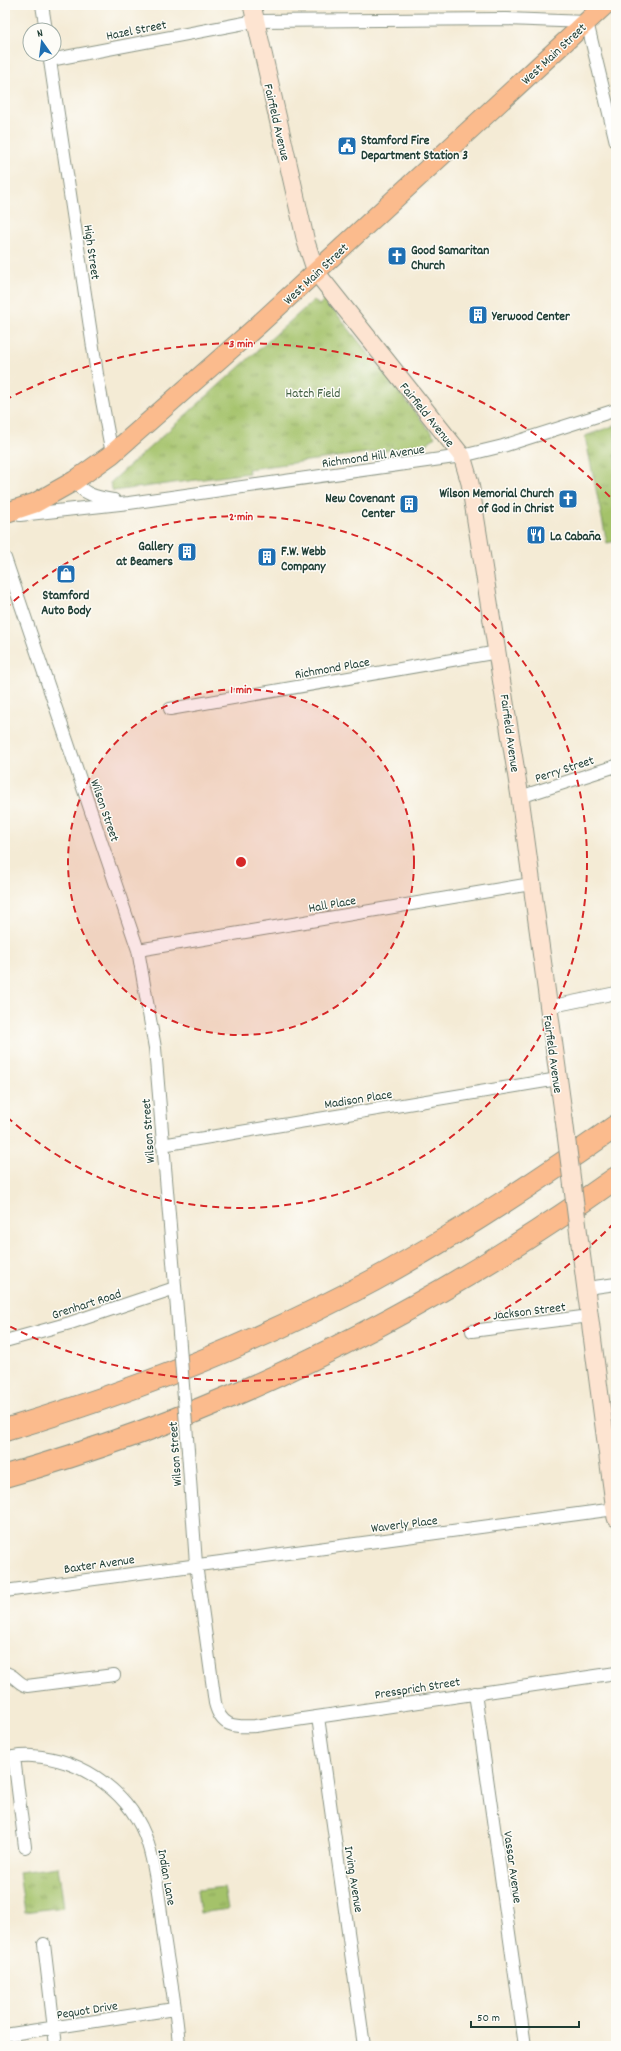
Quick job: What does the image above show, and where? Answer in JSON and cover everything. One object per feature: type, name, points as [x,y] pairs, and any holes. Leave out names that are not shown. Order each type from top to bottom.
[{"type":"highway","points":[[5,1430],[138,1387],[235,1347],[329,1303],[375,1279],[466,1226],[616,1126]]},
{"type":"highway","points":[[5,1485],[108,1444],[170,1422],[255,1386],[358,1337],[488,1264],[616,1178]]},
{"type":"highway","points":[[5,1425],[39,1420]]},
{"type":"highway","points":[[5,1476],[108,1444]]},
{"type":"main road","name":"Fairfield Avenue","points":[[252,5],[306,242],[316,272],[462,456],[470,483],[520,797],[530,884],[564,1119],[615,1514]]},
{"type":"main road","name":"West Main Street","points":[[5,513],[35,503],[74,481],[112,454],[316,272],[604,5]]},
{"type":"street","points":[[42,5],[45,22]]},
{"type":"street","name":"Hazel Street","points":[[62,55],[255,22],[506,19],[586,22]]},
{"type":"street","points":[[586,22],[616,142]]},
{"type":"street","name":"High Street","points":[[51,62],[97,374],[112,454]]},
{"type":"street","name":"Richmond Hill Avenue","points":[[5,516],[129,502],[462,456],[503,446],[616,410]]},
{"type":"street","name":"Richmond Hill Avenue","points":[[74,481],[80,490],[93,496],[129,502]]},
{"type":"street","name":"Wilson Street","points":[[5,558],[138,950],[155,1048],[179,1333],[196,1564],[216,1703],[218,1714],[222,1721]]},
{"type":"street","name":"Richmond Place","points":[[170,709],[498,652]]},
{"type":"street","name":"Perry Street","points":[[520,797],[616,766]]},
{"type":"street","name":"Hall Place","points":[[138,950],[530,884]]},
{"type":"street","points":[[548,1007],[616,993]]},
{"type":"street","name":"Madison Place","points":[[162,1145],[558,1079]]},
{"type":"street","points":[[586,1288],[616,1284]]},
{"type":"street","name":"Grenhart Road","points":[[5,1341],[70,1323],[175,1288]]},
{"type":"street","name":"Jackson Street","points":[[472,1331],[590,1316]]},
{"type":"street","name":"Waverly Place","points":[[196,1564],[615,1514]]},
{"type":"street","name":"Baxter Avenue","points":[[5,1591],[196,1564]]},
{"type":"street","points":[[5,1586],[38,1586]]},
{"type":"street","points":[[5,1672],[12,1676],[21,1685],[27,1686],[114,1675]]},
{"type":"street","name":"Pressprich Street","points":[[222,1721],[239,1727],[318,1717],[616,1673]]},
{"type":"street","name":"Vassar Avenue","points":[[475,1693],[525,2046]]},
{"type":"street","name":"Irving Avenue","points":[[318,1717],[364,2046]]},
{"type":"street","name":"Indian Lane","points":[[10,1758],[31,1756],[54,1759],[86,1771],[114,1791],[135,1815],[149,1845],[158,1892],[179,2046]]},
{"type":"street","points":[[10,1758],[25,1847]]},
{"type":"street","points":[[44,1944],[56,2046]]},
{"type":"street","name":"Pequot Drive","points":[[5,2035],[174,2009]]},
{"type":"green space","name":"Hatch Field","points":[[325,299],[435,437],[425,445],[248,469],[249,473],[113,491],[110,483],[314,300],[319,305]]},
{"type":"green space","points":[[616,425],[616,541],[607,543],[585,436]]},
{"type":"green space","points":[[58,1867],[64,1907],[25,1912],[19,1872]]},
{"type":"green space","points":[[224,1887],[228,1909],[200,1913],[197,1890]]},
{"type":"place","name":"Stamford Fire Department Station 3","points":[[347,146]]},
{"type":"place","name":"Good Samaritan Church","points":[[397,256]]},
{"type":"place","name":"Yerwood Center","points":[[478,315]]},
{"type":"place","name":"Wilson Memorial Church of God in Christ","points":[[568,499]]},
{"type":"place","name":"New Covenant Center","points":[[409,504]]},
{"type":"place","name":"La Cabaña","points":[[536,535]]},
{"type":"place","name":"Gallery at Beamers","points":[[187,552]]},
{"type":"place","name":"F.W. Webb Company","points":[[267,557]]},
{"type":"place","name":"Stamford Auto Body","points":[[66,574]]}]
